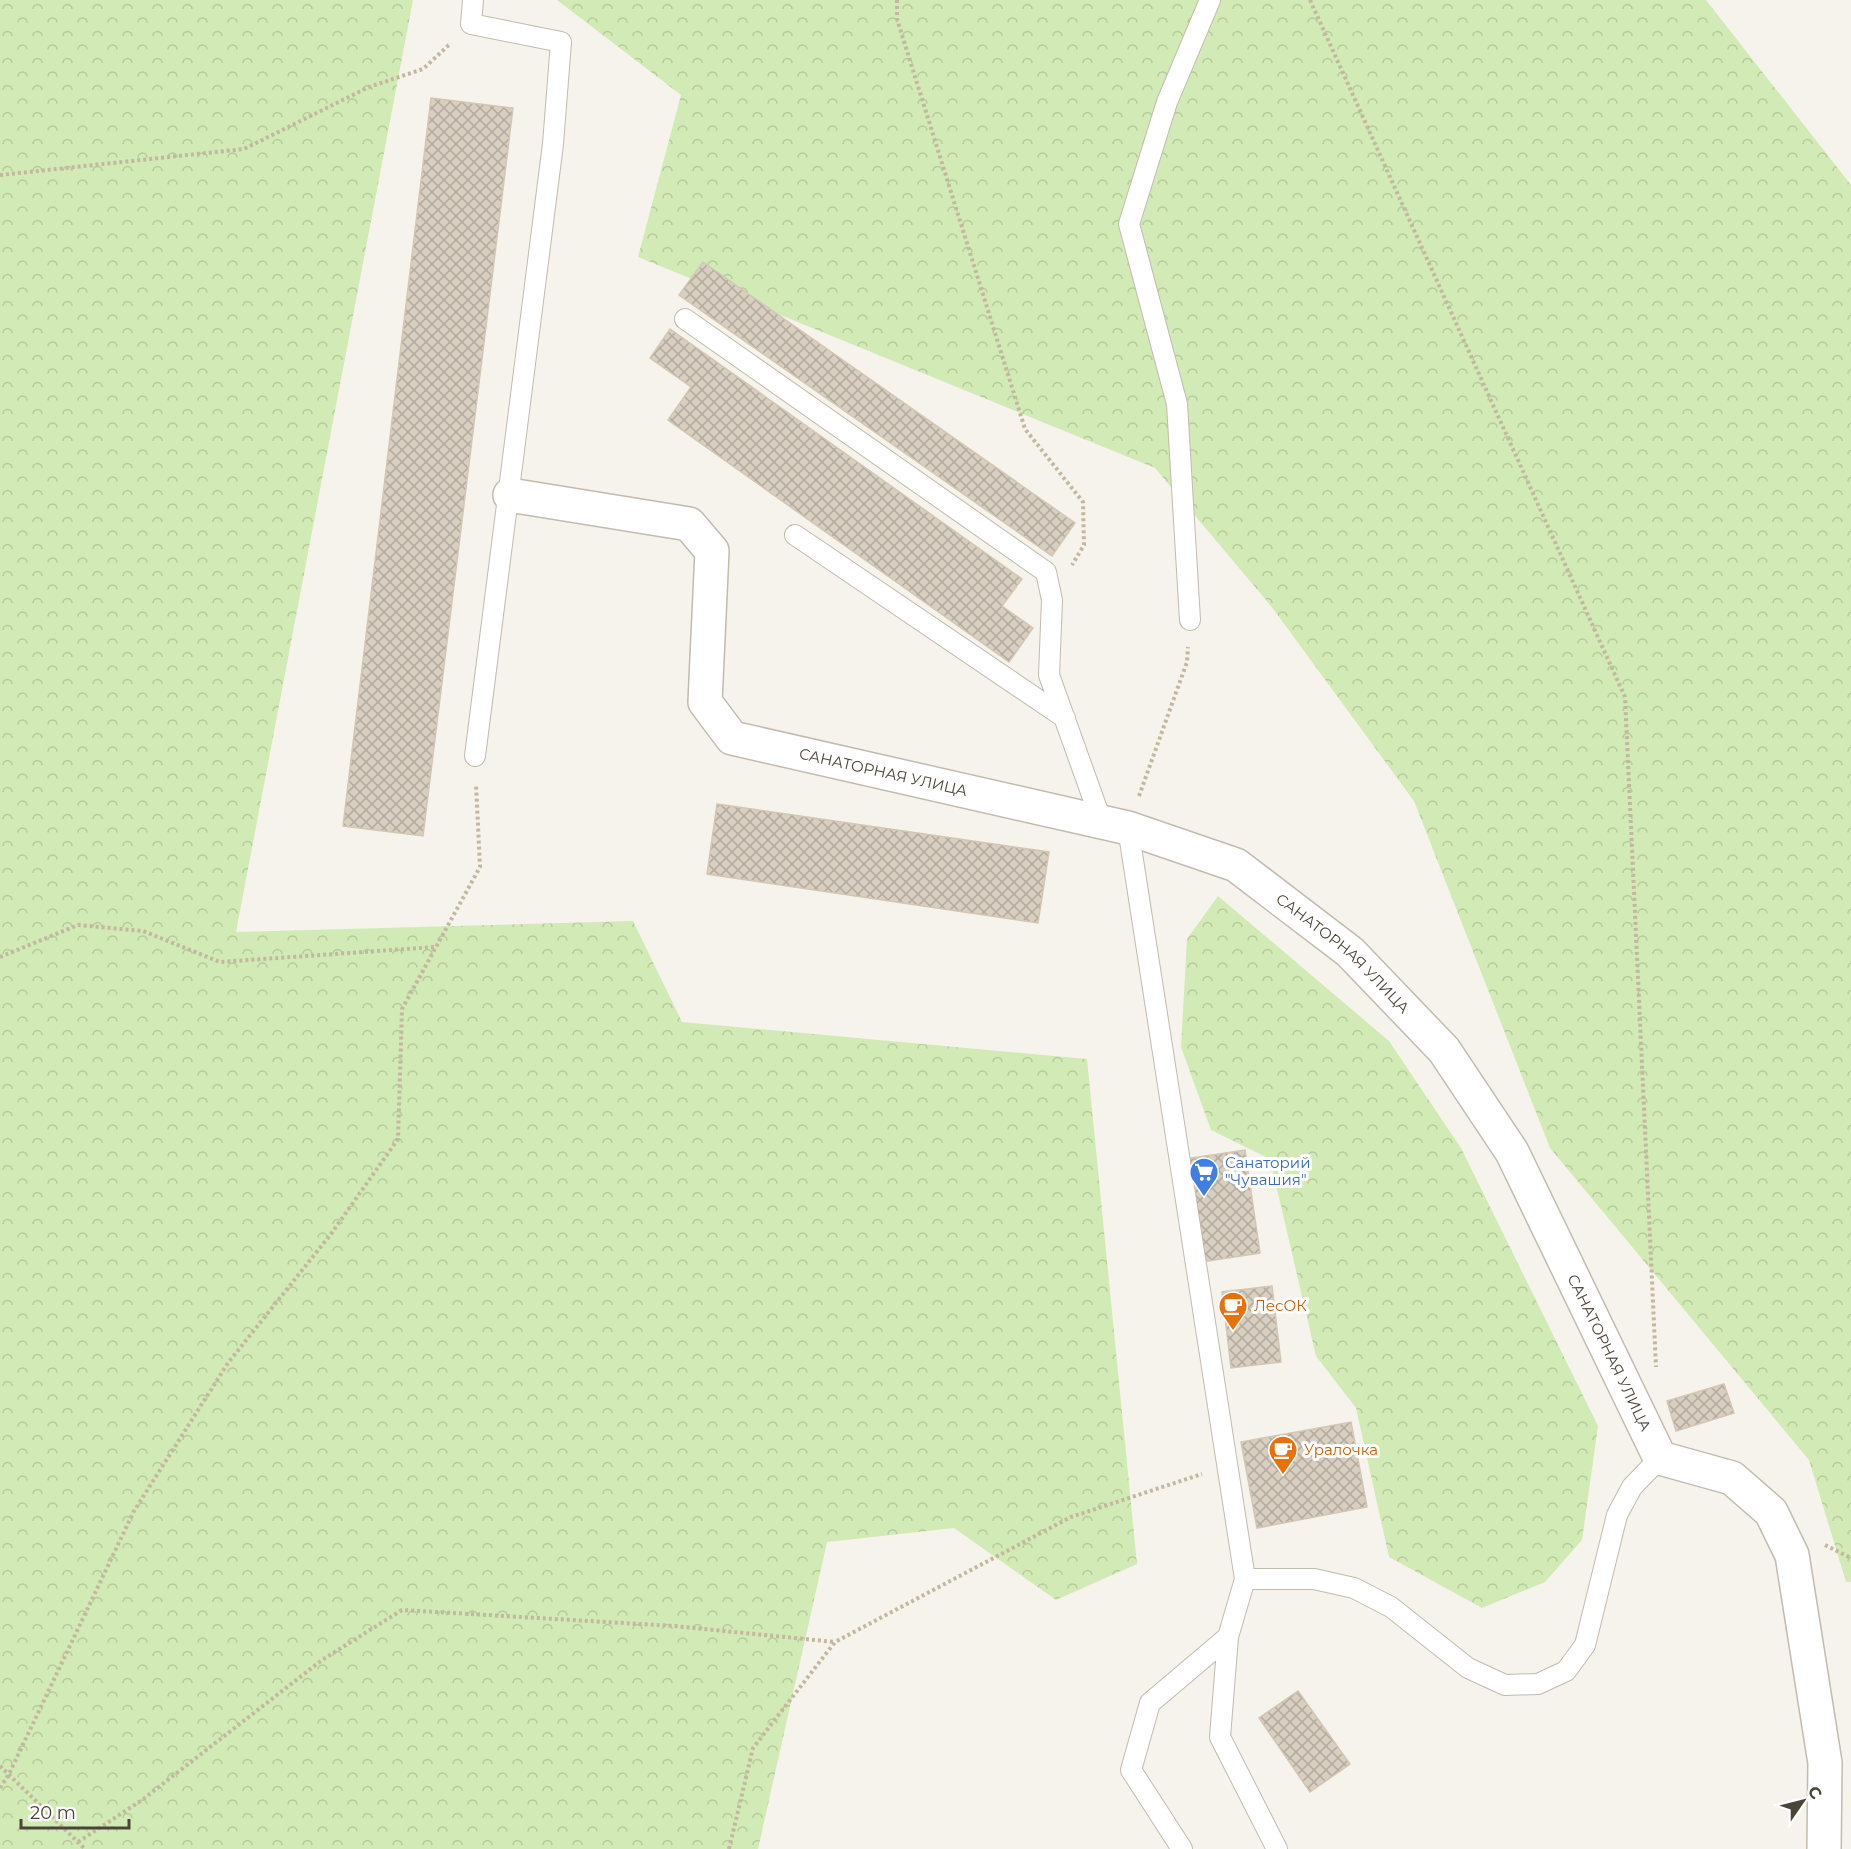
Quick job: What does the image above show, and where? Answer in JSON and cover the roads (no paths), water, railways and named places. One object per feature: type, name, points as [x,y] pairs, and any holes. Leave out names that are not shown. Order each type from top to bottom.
[{"type":"street","name":"САНАТОРНАЯ УЛИЦА","points":[[510,495],[689,524],[712,551],[705,702],[732,738],[1115,825],[1236,865],[1350,952],[1444,1050],[1512,1152],[1660,1458]]},
{"type":"street","points":[[1660,1458],[1732,1478],[1771,1512],[1792,1555],[1825,1764],[1824,1849]]},
{"type":"lane","points":[[474,0],[471,24],[561,42],[553,144],[475,756]]},
{"type":"lane","points":[[1190,620],[1177,404],[1130,224],[1167,102],[1210,0]]},
{"type":"lane","points":[[685,319],[1046,572],[1052,600],[1049,675],[1065,718],[1115,825],[1228,1465],[1245,1579],[1227,1637],[1220,1737],[1277,1849]]},
{"type":"lane","points":[[795,535],[1065,718]]},
{"type":"lane","points":[[1245,1579],[1314,1579],[1354,1588],[1391,1607],[1468,1668],[1505,1685],[1538,1684],[1566,1671],[1585,1645],[1617,1515],[1632,1487],[1660,1458]]},
{"type":"lane","points":[[1182,1849],[1131,1770],[1150,1704],[1227,1637]]},
{"type":"place","name":"Санаторий \"Чувашия\"","points":[[1204,1198]]},
{"type":"place","name":"ЛесОК","points":[[1233,1332]]},
{"type":"place","name":"Уралочка","points":[[1283,1476]]}]
